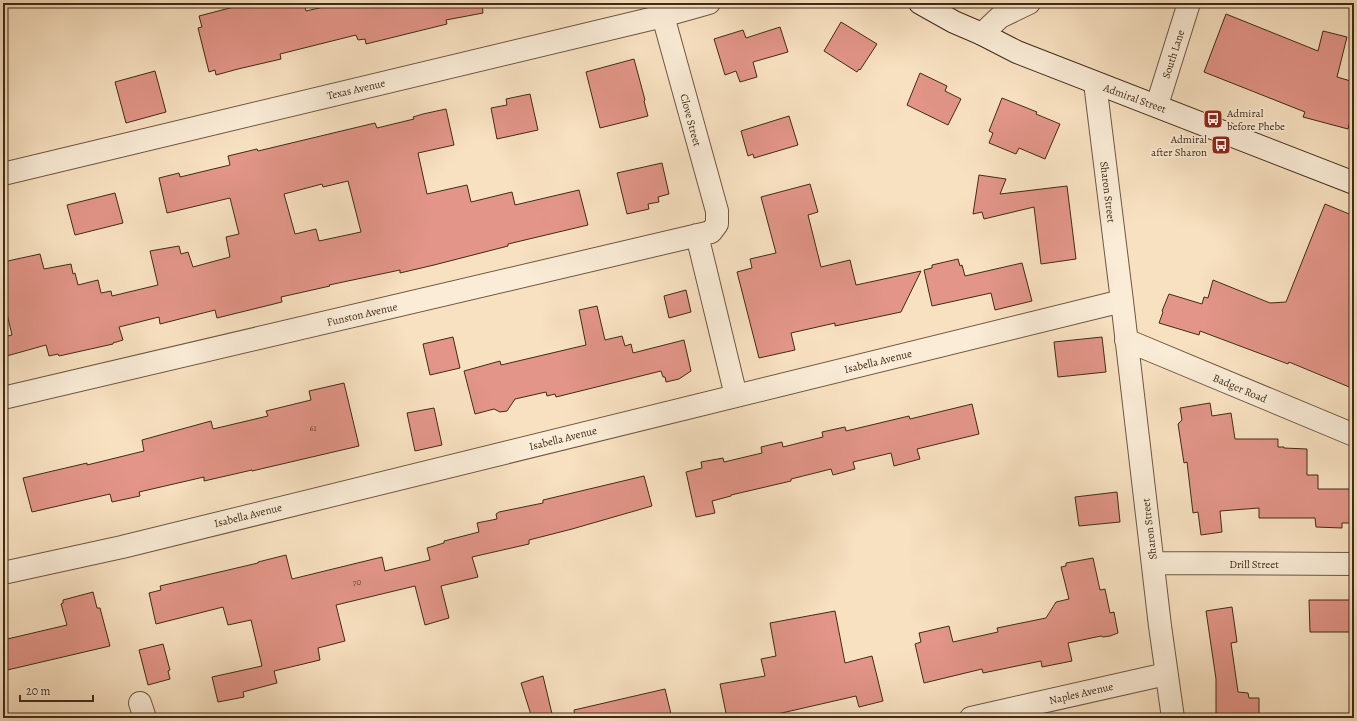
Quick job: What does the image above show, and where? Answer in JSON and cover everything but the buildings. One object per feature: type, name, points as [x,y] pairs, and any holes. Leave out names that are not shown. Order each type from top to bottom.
[{"type":"street","name":"Texas Avenue","points":[[3,174],[663,16],[709,3]]},
{"type":"street","name":"Admiral Street","points":[[920,3],[954,22],[982,34],[1017,52],[1354,183]]},
{"type":"street","points":[[982,34],[1000,17],[1030,3]]},
{"type":"street","name":"South Lane","points":[[1157,106],[1188,3]]},
{"type":"street","name":"Clove Street","points":[[663,16],[717,212],[717,224]]},
{"type":"street","name":"Sharon Street","points":[[1095,83],[1154,563],[1166,674],[1173,718]]},
{"type":"street","name":"Funston Avenue","points":[[3,398],[697,236],[711,232],[717,224]]},
{"type":"street","points":[[697,236],[736,396]]},
{"type":"street","name":"Isabella Avenue","points":[[3,573],[122,547],[1122,301]]},
{"type":"street","name":"Badger Road","points":[[1126,340],[1354,436]]},
{"type":"street","name":"Drill Street","points":[[1154,563],[1354,564]]},
{"type":"street","name":"Naples Avenue","points":[[971,718],[1166,674]]},
{"type":"place","name":"Admiral before Phebe","points":[[1213,119]]},
{"type":"place","name":"Admiral after Sharon","points":[[1221,145]]}]
